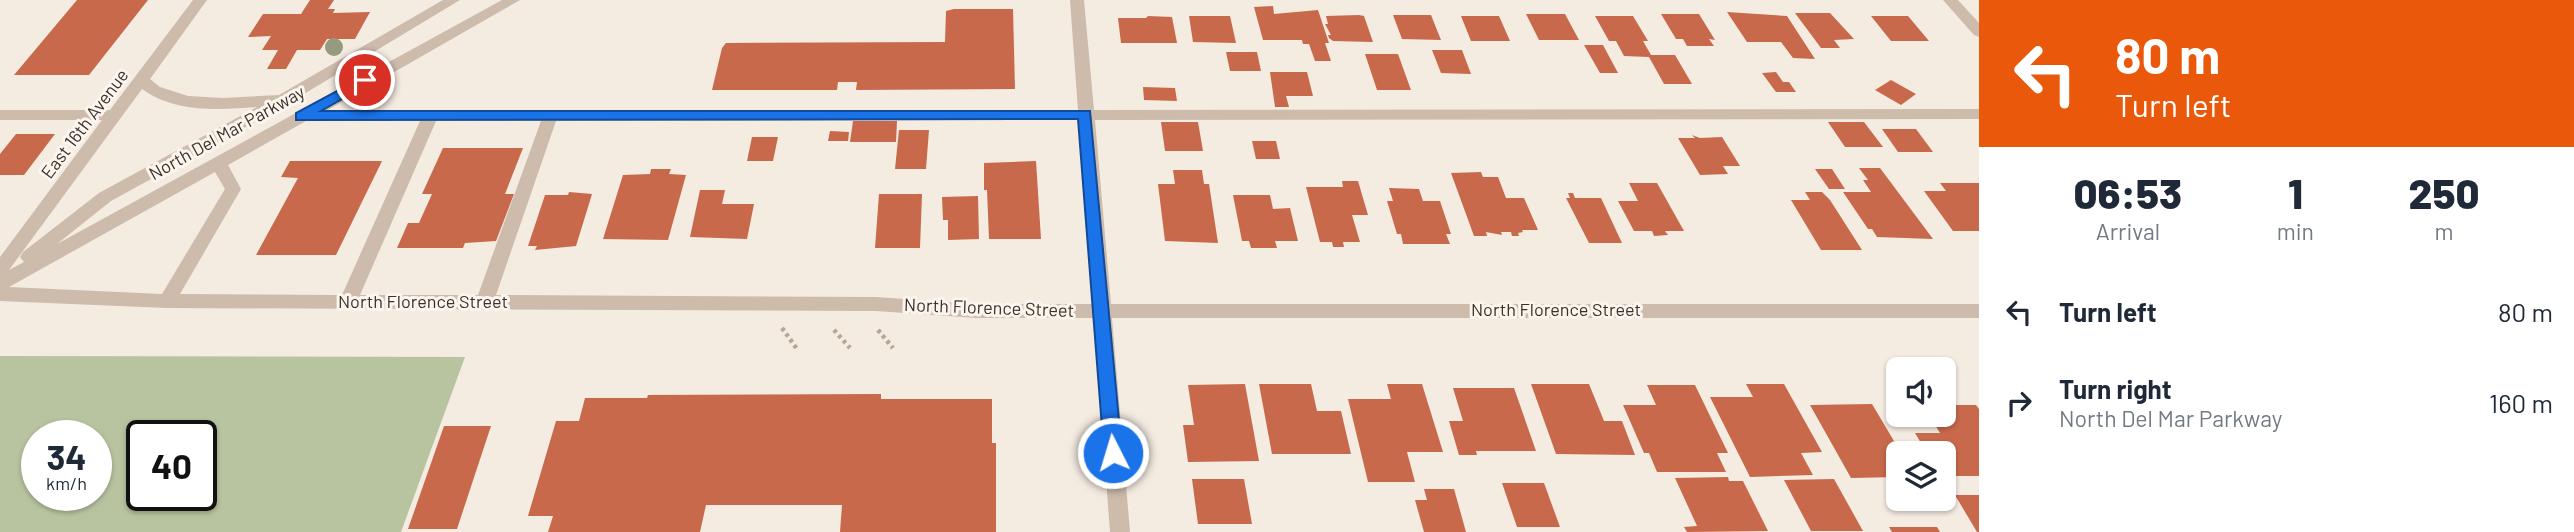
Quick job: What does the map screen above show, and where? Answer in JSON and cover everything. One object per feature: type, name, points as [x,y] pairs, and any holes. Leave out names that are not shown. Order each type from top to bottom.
[{"type":"street","name":"East 16th Avenue","points":[[0,270],[200,0]]},
{"type":"street","name":"North Del Mar Parkway","points":[[0,282],[104,197],[284,99],[453,0]]},
{"type":"street","name":"North Del Mar Parkway","points":[[0,282],[513,0]]},
{"type":"street","points":[[1077,0],[1120,532]]},
{"type":"street","points":[[1950,0],[1979,32]]},
{"type":"street","points":[[141,80],[153,92],[176,100],[226,103],[284,99]]},
{"type":"street","points":[[0,114],[116,115]]},
{"type":"street","points":[[485,302],[551,114]]},
{"type":"street","points":[[301,116],[1979,114]]},
{"type":"street","points":[[348,302],[430,116]]},
{"type":"street","points":[[167,301],[233,189],[218,162]]},
{"type":"street","name":"North Florence Street","points":[[0,294],[167,301],[876,304],[977,311],[1979,311]]},
{"type":"path","points":[[781,327],[797,349]]},
{"type":"green space","points":[[0,356],[465,357],[401,532],[0,532]]},
{"type":"building","points":[[77,0],[148,0],[89,75],[14,75]]},
{"type":"building","points":[[310,0],[334,0],[328,9],[335,9],[333,13],[370,12],[355,39],[327,39],[320,50],[297,50],[286,69],[267,69],[278,50],[262,50],[271,36],[248,37],[263,14],[301,14]]},
{"type":"building","points":[[1273,6],[1274,14],[1318,10],[1329,43],[1325,43],[1331,61],[1315,61],[1309,44],[1303,44],[1302,40],[1263,40],[1254,7]]},
{"type":"building","points":[[1013,9],[1015,89],[856,90],[857,82],[838,82],[837,90],[712,90],[722,48],[726,43],[945,42],[946,11]]},
{"type":"building","points":[[1727,12],[1787,16],[1815,59],[1793,58],[1781,42],[1747,42]]},
{"type":"building","points":[[1795,13],[1830,13],[1854,39],[1834,40],[1840,48],[1821,48]]},
{"type":"building","points":[[1526,14],[1565,14],[1579,40],[1539,40]]},
{"type":"building","points":[[1661,14],[1699,14],[1715,40],[1709,39],[1714,46],[1687,46],[1683,39],[1676,39]]},
{"type":"building","points":[[1393,15],[1431,15],[1441,40],[1402,39]]},
{"type":"building","points":[[1189,16],[1230,16],[1236,43],[1193,42]]},
{"type":"building","points":[[1326,16],[1364,16],[1373,42],[1333,41],[1329,38],[1328,35],[1331,35],[1325,24],[1328,24]]},
{"type":"building","points":[[1461,16],[1499,16],[1510,41],[1471,41]]},
{"type":"building","points":[[1595,16],[1633,16],[1648,41],[1643,41],[1651,55],[1675,55],[1692,84],[1664,84],[1649,57],[1624,56],[1616,41],[1609,41]]},
{"type":"building","points":[[1871,16],[1908,16],[1929,41],[1891,41]]},
{"type":"building","points":[[1172,17],[1177,43],[1121,43],[1118,18]]},
{"type":"building","points":[[1584,45],[1603,45],[1618,73],[1600,73]]},
{"type":"building","points":[[1432,50],[1462,50],[1471,74],[1441,73]]},
{"type":"building","points":[[1226,52],[1257,52],[1261,71],[1230,71]]},
{"type":"building","points":[[1365,54],[1398,54],[1411,90],[1377,90]]},
{"type":"building","points":[[1270,72],[1307,72],[1313,96],[1286,96],[1289,107],[1275,107]]},
{"type":"building","points":[[1776,72],[1783,82],[1789,82],[1796,92],[1776,92],[1762,73]]},
{"type":"building","points":[[1891,80],[1916,94],[1901,105],[1875,90]]},
{"type":"building","points":[[1143,87],[1175,88],[1177,101],[1144,100]]},
{"type":"building","points":[[853,121],[897,121],[896,142],[850,142]]},
{"type":"building","points":[[1161,122],[1198,122],[1203,151],[1165,151]]},
{"type":"building","points":[[1828,122],[1864,122],[1883,147],[1845,147]]},
{"type":"building","points":[[1882,129],[1916,129],[1933,152],[1898,152]]},
{"type":"building","points":[[899,130],[929,130],[926,169],[895,169]]},
{"type":"building","points":[[830,131],[849,132],[848,141],[828,141]]},
{"type":"building","points":[[16,134],[55,134],[24,175],[0,175],[0,154]]},
{"type":"building","points":[[1692,135],[1700,138],[1722,137],[1740,166],[1723,166],[1728,174],[1700,175],[1678,138],[1695,138]]},
{"type":"building","points":[[752,137],[778,137],[773,161],[747,161]]},
{"type":"building","points":[[1252,141],[1276,141],[1280,159],[1256,159]]},
{"type":"building","points":[[443,148],[523,148],[505,194],[514,194],[496,241],[465,243],[463,248],[397,248],[408,223],[419,223],[432,194],[422,194]]},
{"type":"building","points":[[290,161],[382,161],[336,255],[256,255],[298,178],[281,177]]},
{"type":"building","points":[[1036,161],[1041,239],[989,239],[984,163]]},
{"type":"building","points":[[1859,168],[1880,168],[1933,239],[1877,237],[1872,229],[1868,229],[1843,192],[1871,192],[1863,180],[1868,180]]},
{"type":"building","points":[[651,169],[671,169],[669,174],[686,175],[668,240],[603,239],[623,175],[650,174]]},
{"type":"building","points":[[1815,169],[1832,169],[1845,189],[1829,189]]},
{"type":"building","points":[[1173,170],[1202,170],[1204,184],[1209,184],[1218,243],[1165,241],[1158,184],[1175,184]]},
{"type":"building","points":[[1481,172],[1483,177],[1498,177],[1506,198],[1524,198],[1538,230],[1522,230],[1523,232],[1518,233],[1519,236],[1512,236],[1511,232],[1501,232],[1502,235],[1486,232],[1487,236],[1474,236],[1451,173]]},
{"type":"building","points":[[1342,181],[1358,181],[1368,215],[1352,215],[1360,242],[1343,242],[1344,247],[1333,247],[1332,242],[1320,242],[1306,187],[1343,187]]},
{"type":"building","points":[[1629,183],[1657,183],[1684,231],[1665,231],[1668,235],[1654,236],[1652,231],[1634,231],[1618,201],[1638,201]]},
{"type":"building","points":[[1940,183],[1979,183],[1979,231],[1953,231],[1924,191],[1946,191]]},
{"type":"building","points":[[1389,188],[1419,189],[1423,201],[1440,201],[1451,234],[1446,234],[1450,244],[1403,244],[1401,234],[1397,234],[1387,201],[1393,201]]},
{"type":"building","points":[[700,190],[725,190],[722,204],[754,204],[747,239],[690,237]]},
{"type":"building","points":[[569,192],[592,194],[576,246],[535,250],[537,246],[528,246],[545,195],[568,195]]},
{"type":"building","points":[[1805,192],[1822,192],[1830,200],[1862,250],[1821,250],[1791,200],[1810,200]]},
{"type":"building","points":[[1568,193],[1573,193],[1575,198],[1601,198],[1622,243],[1589,243],[1566,198],[1570,198]]},
{"type":"building","points":[[879,194],[922,194],[920,248],[875,248]]},
{"type":"building","points":[[1233,195],[1270,195],[1273,209],[1290,208],[1298,241],[1275,241],[1277,248],[1251,248],[1249,241],[1242,241]]},
{"type":"building","points":[[978,196],[979,239],[948,240],[948,220],[943,220],[942,197]]},
{"type":"building","points":[[1245,384],[1259,461],[1188,462],[1183,425],[1194,425],[1188,385]]},
{"type":"building","points":[[1259,384],[1311,384],[1317,411],[1341,411],[1351,454],[1272,454]]},
{"type":"building","points":[[1387,384],[1422,384],[1443,452],[1407,452],[1415,482],[1368,482],[1348,399],[1391,399]]},
{"type":"building","points":[[1531,384],[1589,384],[1604,421],[1622,421],[1635,455],[1556,454]]},
{"type":"building","points":[[1746,384],[1784,384],[1822,452],[1801,453],[1813,475],[1750,477],[1710,397],[1753,397]]},
{"type":"building","points":[[1647,385],[1695,385],[1728,453],[1717,453],[1726,472],[1657,472],[1649,453],[1644,453],[1623,405],[1656,405]]},
{"type":"building","points":[[1453,388],[1514,388],[1536,451],[1476,451],[1477,455],[1459,455],[1449,421],[1463,421]]},
{"type":"building","points":[[881,394],[881,399],[992,399],[992,443],[996,443],[996,532],[840,532],[842,505],[706,505],[700,532],[548,532],[553,516],[528,516],[556,421],[579,421],[585,398],[647,398],[648,395]]},
{"type":"building","points":[[1872,404],[1894,441],[1886,441],[1886,477],[1851,478],[1810,405]]},
{"type":"building","points":[[1956,405],[1976,405],[1979,409],[1979,476],[1956,476],[1956,441],[1920,441],[1915,433],[1940,433],[1936,427],[1956,427]]},
{"type":"building","points":[[444,426],[491,426],[457,529],[408,529]]},
{"type":"building","points":[[1728,477],[1729,481],[1743,481],[1768,531],[1687,532],[1684,527],[1697,526],[1675,478]]},
{"type":"building","points":[[1192,479],[1244,479],[1252,524],[1198,524]]},
{"type":"building","points":[[1834,479],[1863,531],[1811,531],[1784,480]]},
{"type":"building","points":[[1502,483],[1544,483],[1560,527],[1517,527]]},
{"type":"building","points":[[1424,489],[1454,489],[1466,532],[1424,532],[1415,500],[1427,500]]},
{"type":"building","points":[[1956,495],[1979,495],[1977,532],[1956,497]]},
{"type":"building","points":[[1889,527],[1937,527],[1940,532],[1892,532]]},
{"type":"route","points":[[365,80],[301,116],[1085,114],[1113,453]]}]
